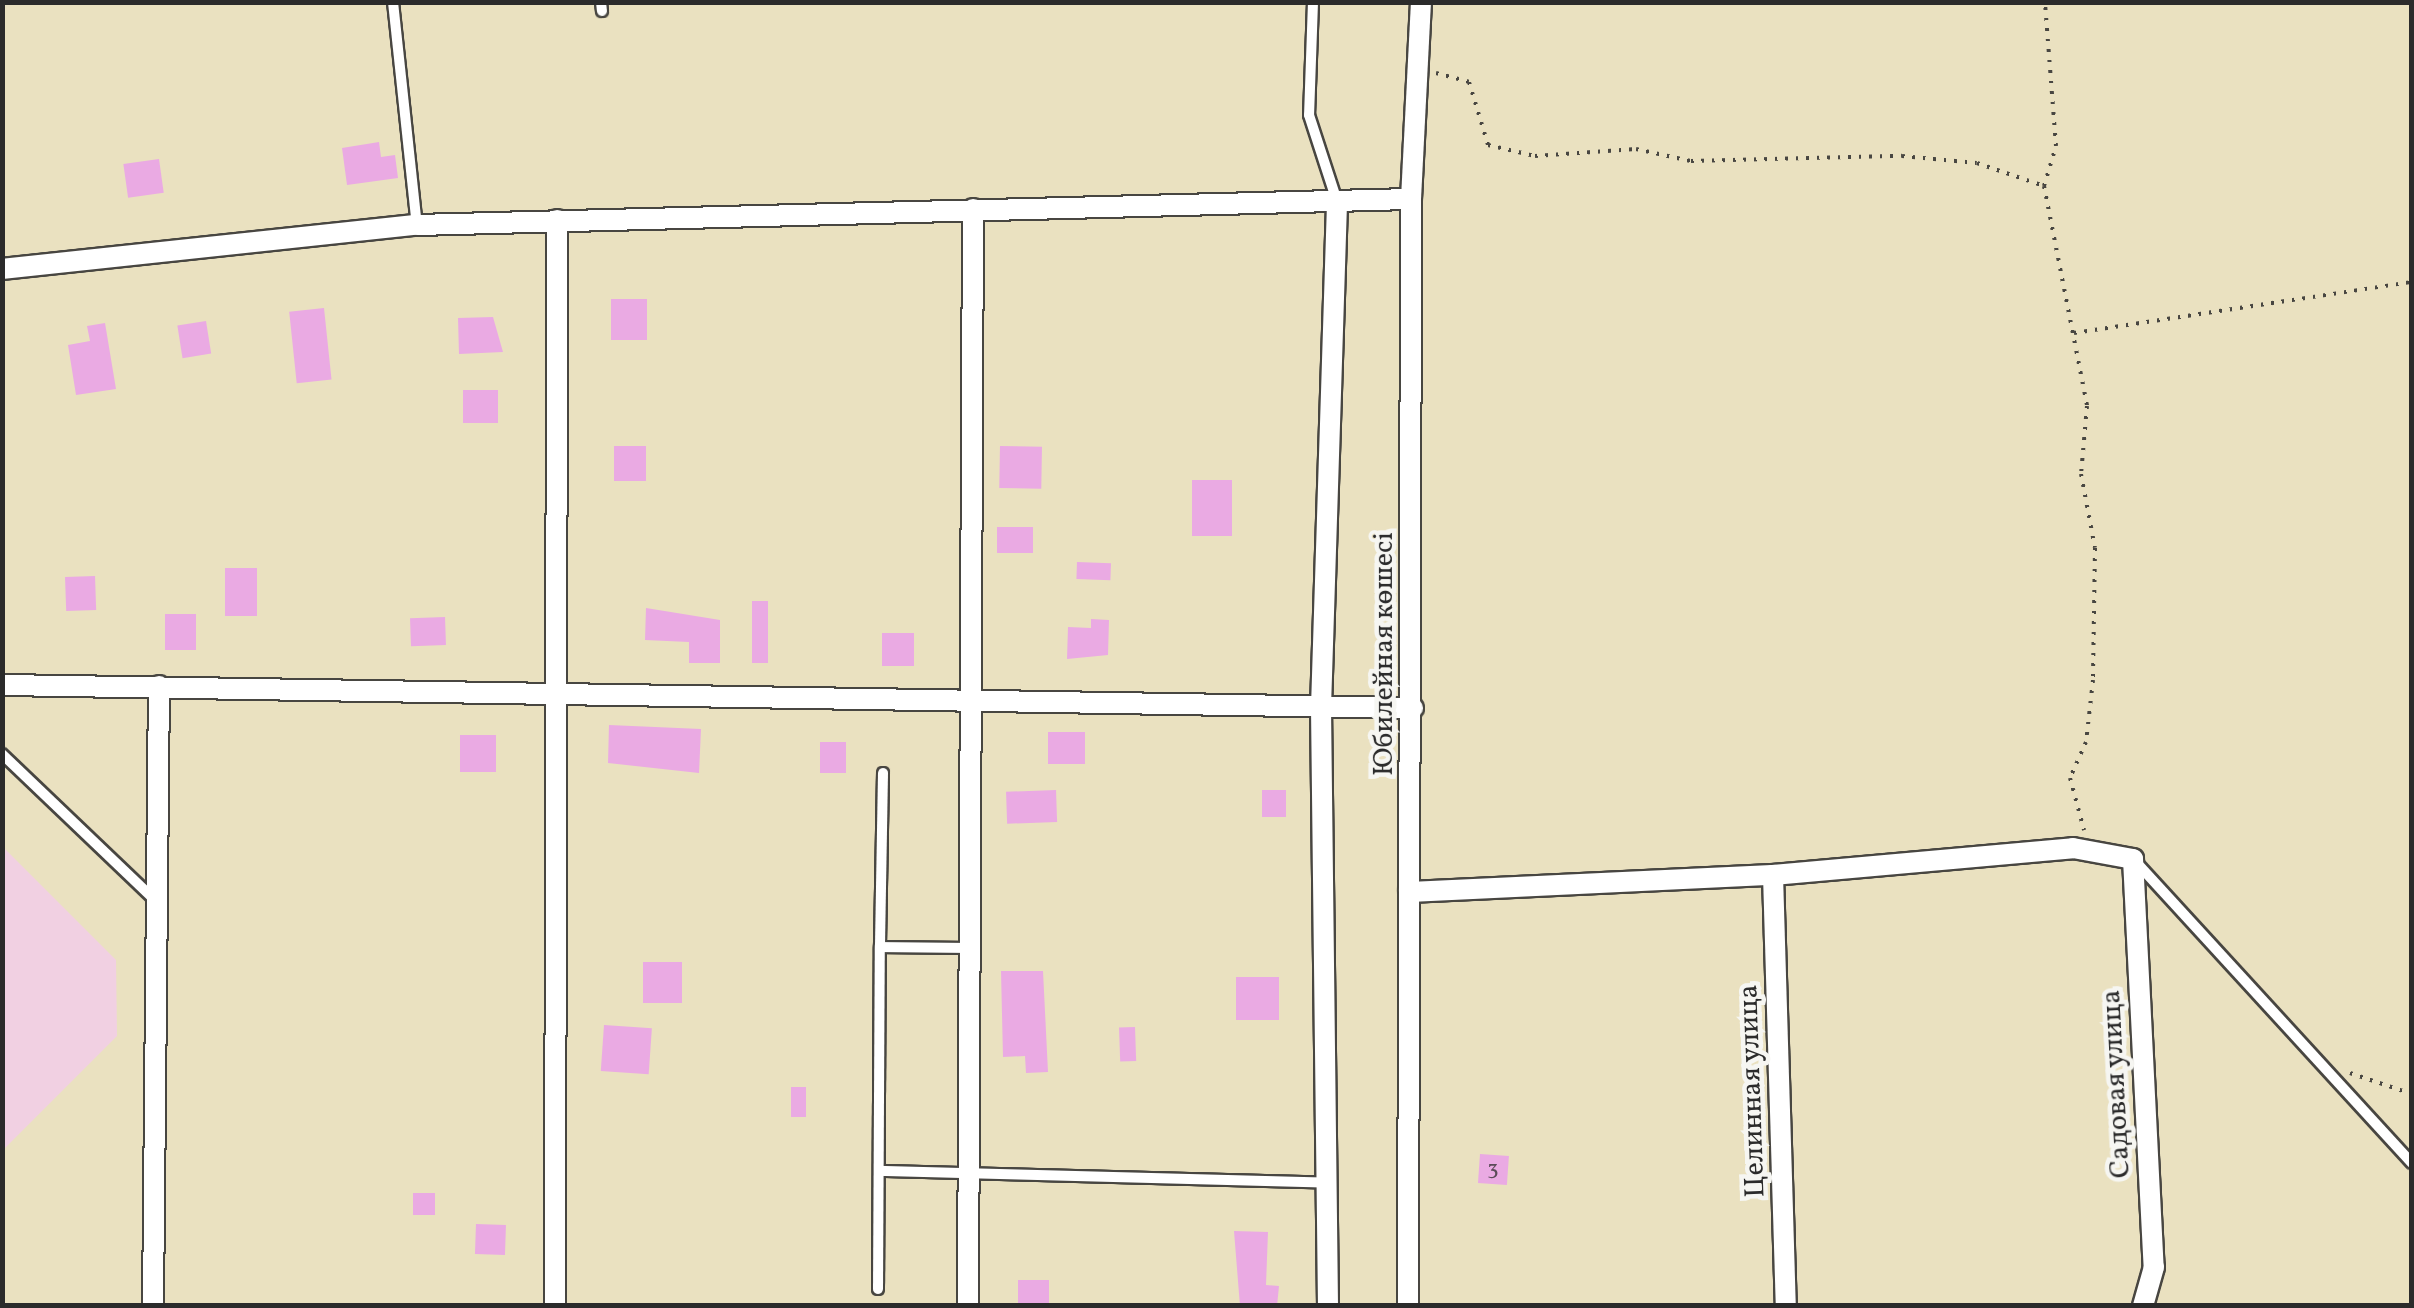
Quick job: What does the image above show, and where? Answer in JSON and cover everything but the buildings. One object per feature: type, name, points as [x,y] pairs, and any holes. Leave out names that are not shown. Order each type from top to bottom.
[{"type":"street","name":"Юбилейная көшесі","points":[[1408,1306],[1414,708],[1411,199],[1421,2]]},
{"type":"street","points":[[2,269],[417,224],[1411,199]]},
{"type":"street","points":[[1328,1306],[1322,707],[1337,203]]},
{"type":"street","points":[[968,1306],[966,948],[972,703],[973,209]]},
{"type":"street","points":[[555,1306],[557,220]]},
{"type":"street","points":[[2,685],[1414,708]]},
{"type":"street","points":[[153,1306],[159,686]]},
{"type":"street","points":[[1410,892],[1773,876],[2093,852],[2133,859]]},
{"type":"street","name":"Садовая улица","points":[[2133,859],[2154,1267],[2144,1306]]},
{"type":"street","name":"Целинная улица","points":[[1773,876],[1786,1306]]},
{"type":"lane","points":[[392,2],[417,224]]},
{"type":"lane","points":[[1314,2],[1309,115],[1337,203]]},
{"type":"lane","points":[[2,754],[156,900]]},
{"type":"lane","points":[[878,1289],[883,773]]},
{"type":"lane","points":[[2133,859],[2412,1163]]},
{"type":"lane","points":[[880,947],[966,948]]},
{"type":"lane","points":[[881,1171],[1327,1183]]},
{"type":"path","points":[[2045,2],[2056,146],[2044,186],[2074,334],[2095,548],[2091,696],[2070,778],[2093,852]]},
{"type":"path","points":[[1418,69],[1470,82],[1488,145],[1535,156],[1636,149],[1691,161],[1902,156],[1976,163],[2044,186]]},
{"type":"path","points":[[2074,334],[2412,282]]},
{"type":"path","points":[[2332,1065],[2412,1094]]},
{"type":"shaded area","points":[[3,847],[116,960],[117,1036],[3,1150]]}]
